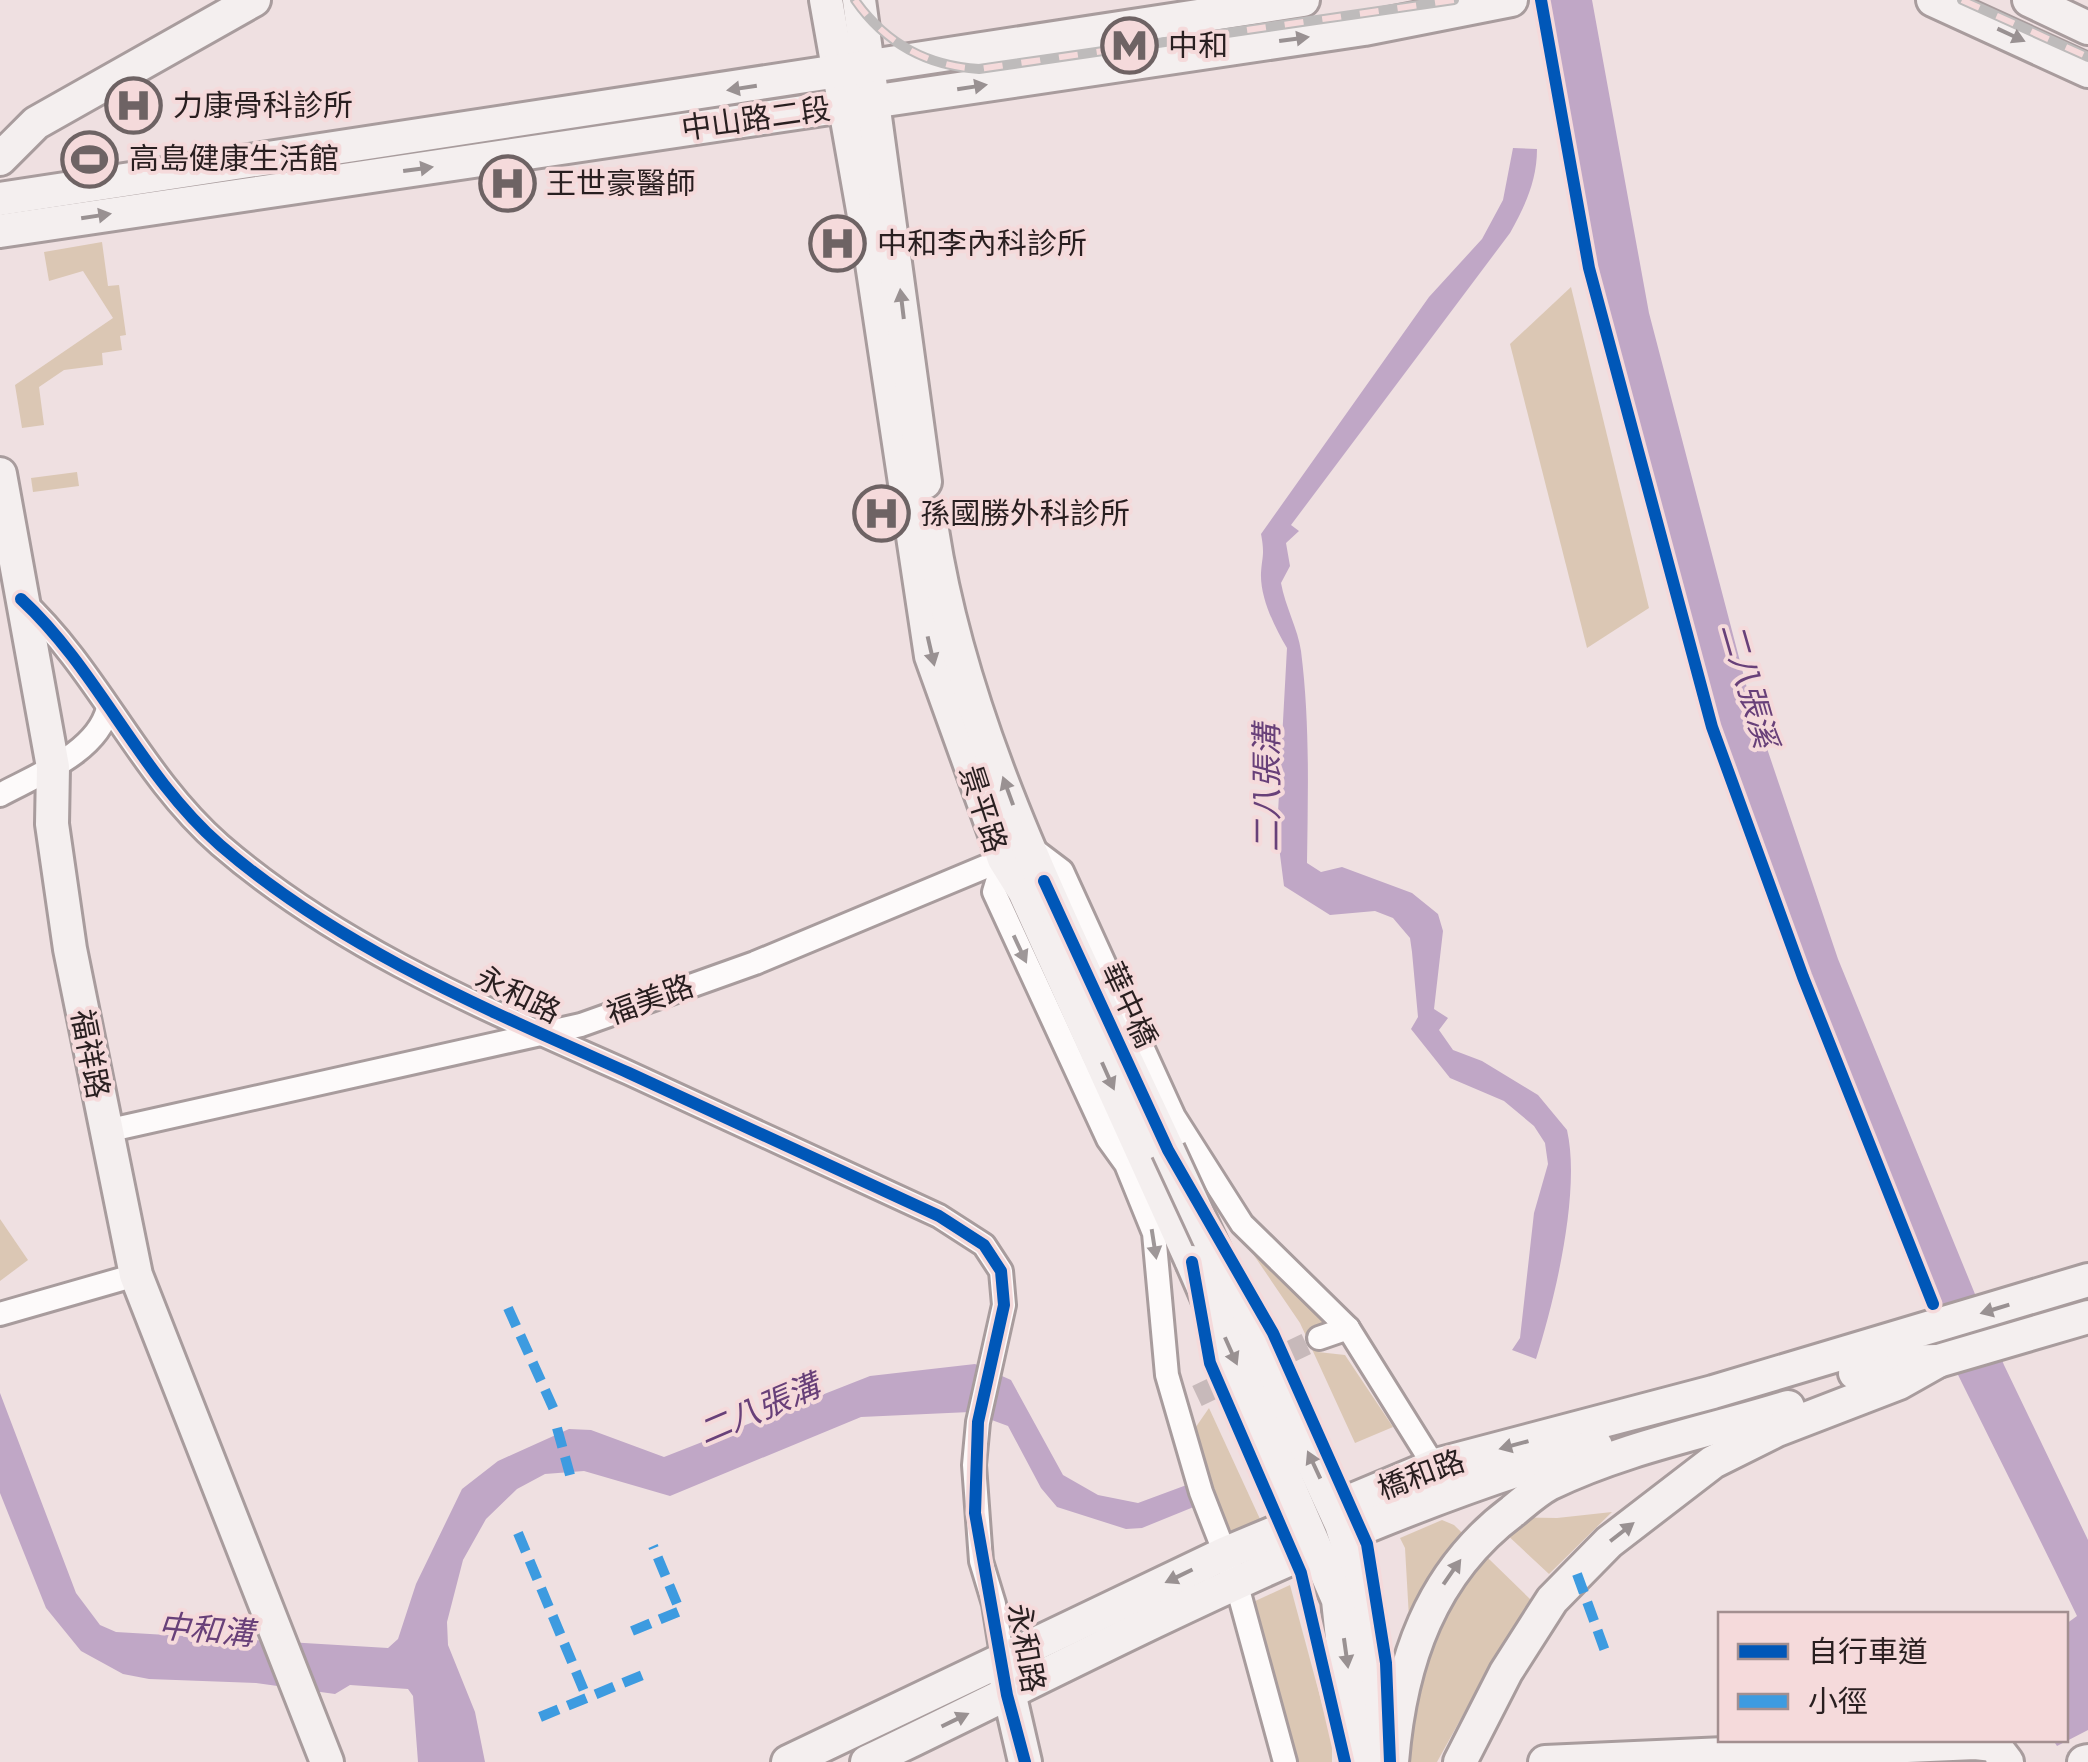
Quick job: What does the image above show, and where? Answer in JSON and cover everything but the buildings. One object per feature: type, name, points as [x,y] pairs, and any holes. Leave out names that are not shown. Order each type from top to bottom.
[{"type":"street","points":[[0,159],[36,123],[254,0]]},
{"type":"street","name":"景平路","points":[[826,0],[854,70],[860,104],[931,656],[1016,852],[1062,871],[1174,1117],[1242,1224],[1348,1328],[1443,1479]]},
{"type":"street","name":"景平路","points":[[854,70],[859,0]]},
{"type":"street","name":"中山路二段","points":[[0,199],[1303,0]]},
{"type":"street","name":"中山路二段","points":[[0,231],[1364,29],[1511,0]]},
{"type":"street","points":[[2029,0],[2088,28]]},
{"type":"street","points":[[1945,2],[2088,70]]},
{"type":"street","name":"福祥路","points":[[0,474],[6,548],[21,599],[53,767],[52,824],[65,913],[136,1275],[327,1762]]},
{"type":"street","name":"永和路","points":[[21,599],[56,631],[166,791],[213,838],[268,883],[383,956],[542,1035],[939,1216],[984,1246],[1001,1271],[1004,1304],[978,1422],[975,1513],[1007,1695],[1025,1762]]},
{"type":"street","points":[[0,795],[53,767],[104,728],[108,708]]},
{"type":"street","name":"景平路","points":[[1016,852],[994,892],[1108,1138],[1126,1164],[1154,1233],[1168,1376],[1186,1396],[1201,1492],[1231,1568],[1284,1762]]},
{"type":"street","name":"華中橋","points":[[1016,852],[1341,1524],[1363,1592],[1376,1691],[1379,1762]]},
{"type":"street","name":"福美路","points":[[106,1130],[542,1035],[755,963],[1016,852]]},
{"type":"street","name":"華中橋","points":[[1034,886],[1338,1600],[1355,1762]]},
{"type":"street","points":[[0,1314],[136,1275]]},
{"type":"street","name":"橋和路","points":[[788,1762],[1002,1661],[1443,1479],[1713,1392],[2088,1280]]},
{"type":"street","name":"橋和路","points":[[1461,1762],[1506,1672],[1552,1600],[1609,1542],[1713,1462],[1778,1430],[1899,1382],[1938,1360],[2088,1317]]},
{"type":"street","points":[[1319,1338],[1348,1328]]},
{"type":"street","points":[[1392,1762],[1397,1701],[1429,1606],[1459,1561],[1500,1521],[1548,1485],[1938,1360]]},
{"type":"street","name":"橋和路","points":[[1443,1479],[1557,1457],[1892,1362],[1938,1360]]},
{"type":"street","name":"橋和路","points":[[868,1762],[1007,1695],[1231,1568]]},
{"type":"street","points":[[1545,1762],[1975,1742],[1994,1745],[2007,1762]]},
{"type":"shaded area","points":[[1546,0],[1592,0],[1649,313],[1748,692],[1838,959],[2004,1365],[2088,1540],[2088,1730],[2068,1740],[2068,1623],[2077,1616],[1943,1340],[1806,999],[1734,792],[1642,478],[1586,233]]},
{"type":"shaded area","points":[[1513,148],[1537,149],[1532,183],[1510,233],[1291,525],[1299,531],[1286,543],[1290,566],[1281,583],[1299,643],[1304,678],[1307,863],[1321,872],[1342,867],[1412,893],[1438,914],[1443,931],[1434,1009],[1448,1018],[1439,1030],[1453,1050],[1482,1061],[1538,1095],[1567,1130],[1571,1183],[1564,1245],[1536,1359],[1512,1350],[1520,1338],[1534,1213],[1548,1164],[1545,1143],[1534,1126],[1504,1101],[1450,1078],[1411,1029],[1418,1017],[1410,938],[1393,918],[1375,911],[1330,915],[1284,886],[1277,831],[1287,648],[1273,622],[1261,583],[1261,534],[1429,297],[1482,239],[1503,200]]},
{"type":"shaded area","points":[[102,242],[108,286],[119,285],[126,335],[120,336],[122,350],[102,353],[103,365],[64,370],[39,387],[44,425],[22,428],[15,385],[113,318],[83,271],[49,281],[44,252]]},
{"type":"shaded area","points":[[1571,287],[1649,608],[1587,648],[1510,344]]},
{"type":"shaded area","points":[[77,472],[79,486],[33,492],[31,478]]},
{"type":"shaded area","points":[[0,1219],[28,1260],[0,1281]]},
{"type":"shaded area","points":[[1232,1223],[1330,1318],[1330,1330],[1316,1331],[1318,1352],[1345,1355],[1393,1427],[1355,1443],[1300,1323]]},
{"type":"shaded area","points":[[975,1364],[1011,1380],[1063,1475],[1098,1495],[1138,1503],[1192,1483],[1201,1504],[1142,1528],[1126,1529],[1057,1507],[1041,1488],[1008,1426],[970,1412],[861,1417],[670,1496],[584,1471],[545,1474],[517,1489],[486,1519],[463,1560],[447,1622],[448,1645],[475,1712],[485,1762],[418,1762],[413,1696],[408,1689],[350,1685],[335,1694],[256,1683],[149,1679],[123,1674],[81,1651],[46,1608],[0,1493],[0,1393],[76,1593],[100,1625],[116,1632],[388,1648],[398,1639],[416,1584],[462,1489],[498,1461],[569,1429],[591,1430],[664,1457],[870,1376]]},
{"type":"shaded area","points":[[1209,1408],[1260,1519],[1232,1531],[1223,1523],[1191,1434]]},
{"type":"shaded area","points":[[1612,1512],[1549,1574],[1488,1517],[1557,1518]]},
{"type":"shaded area","points":[[1442,1520],[1454,1525],[1530,1599],[1531,1608],[1491,1664],[1437,1762],[1410,1762],[1414,1705],[1405,1548],[1400,1538]]},
{"type":"shaded area","points":[[1290,1585],[1332,1741],[1332,1762],[1297,1762],[1251,1603]]},
{"type":"tunnel","points":[[1197,1396],[1319,1338]]},
{"type":"railway","points":[[855,0],[880,28],[909,49],[942,63],[979,69],[1454,0]]},
{"type":"railway","points":[[1962,0],[2088,57]]},
{"type":"marked path","points":[[508,1308],[555,1412]]},
{"type":"marked path","points":[[557,1428],[570,1475]]},
{"type":"marked path","points":[[518,1533],[587,1698]]},
{"type":"marked path","points":[[632,1631],[680,1611],[653,1546]]},
{"type":"marked path","points":[[1577,1574],[1605,1651]]},
{"type":"marked path","points":[[540,1717],[650,1672]]},
{"type":"cycle path","points":[[1541,0],[1589,268],[1712,727],[1803,977],[1933,1304]]},
{"type":"cycle path","points":[[21,599],[74,658],[191,817],[266,882],[314,915],[416,974],[939,1216],[984,1245],[1001,1271],[1004,1305],[978,1422],[975,1513],[1007,1695],[1025,1762]]},
{"type":"cycle path","points":[[1044,881],[1168,1150],[1273,1333],[1367,1544],[1386,1663],[1390,1762]]},
{"type":"cycle path","points":[[1192,1262],[1210,1363],[1301,1573],[1345,1762]]},
{"type":"place","name":"中和","points":[[1129,46]]},
{"type":"place","name":"力康骨科診所","points":[[134,106]]},
{"type":"place","name":"高島健康生活館","points":[[90,159]]},
{"type":"place","name":"王世豪醫師","points":[[507,184]]},
{"type":"place","name":"中和李內科診所","points":[[838,244]]},
{"type":"place","name":"孫國勝外科診所","points":[[881,514]]},
{"type":"water label","name":"二八張溪","points":[[1749,685]]},
{"type":"water label","name":"二八張溝","points":[[1267,788]]},
{"type":"water label","name":"二八張溝","points":[[759,1409]]},
{"type":"water label","name":"中和溝","points":[[206,1630]]}]
